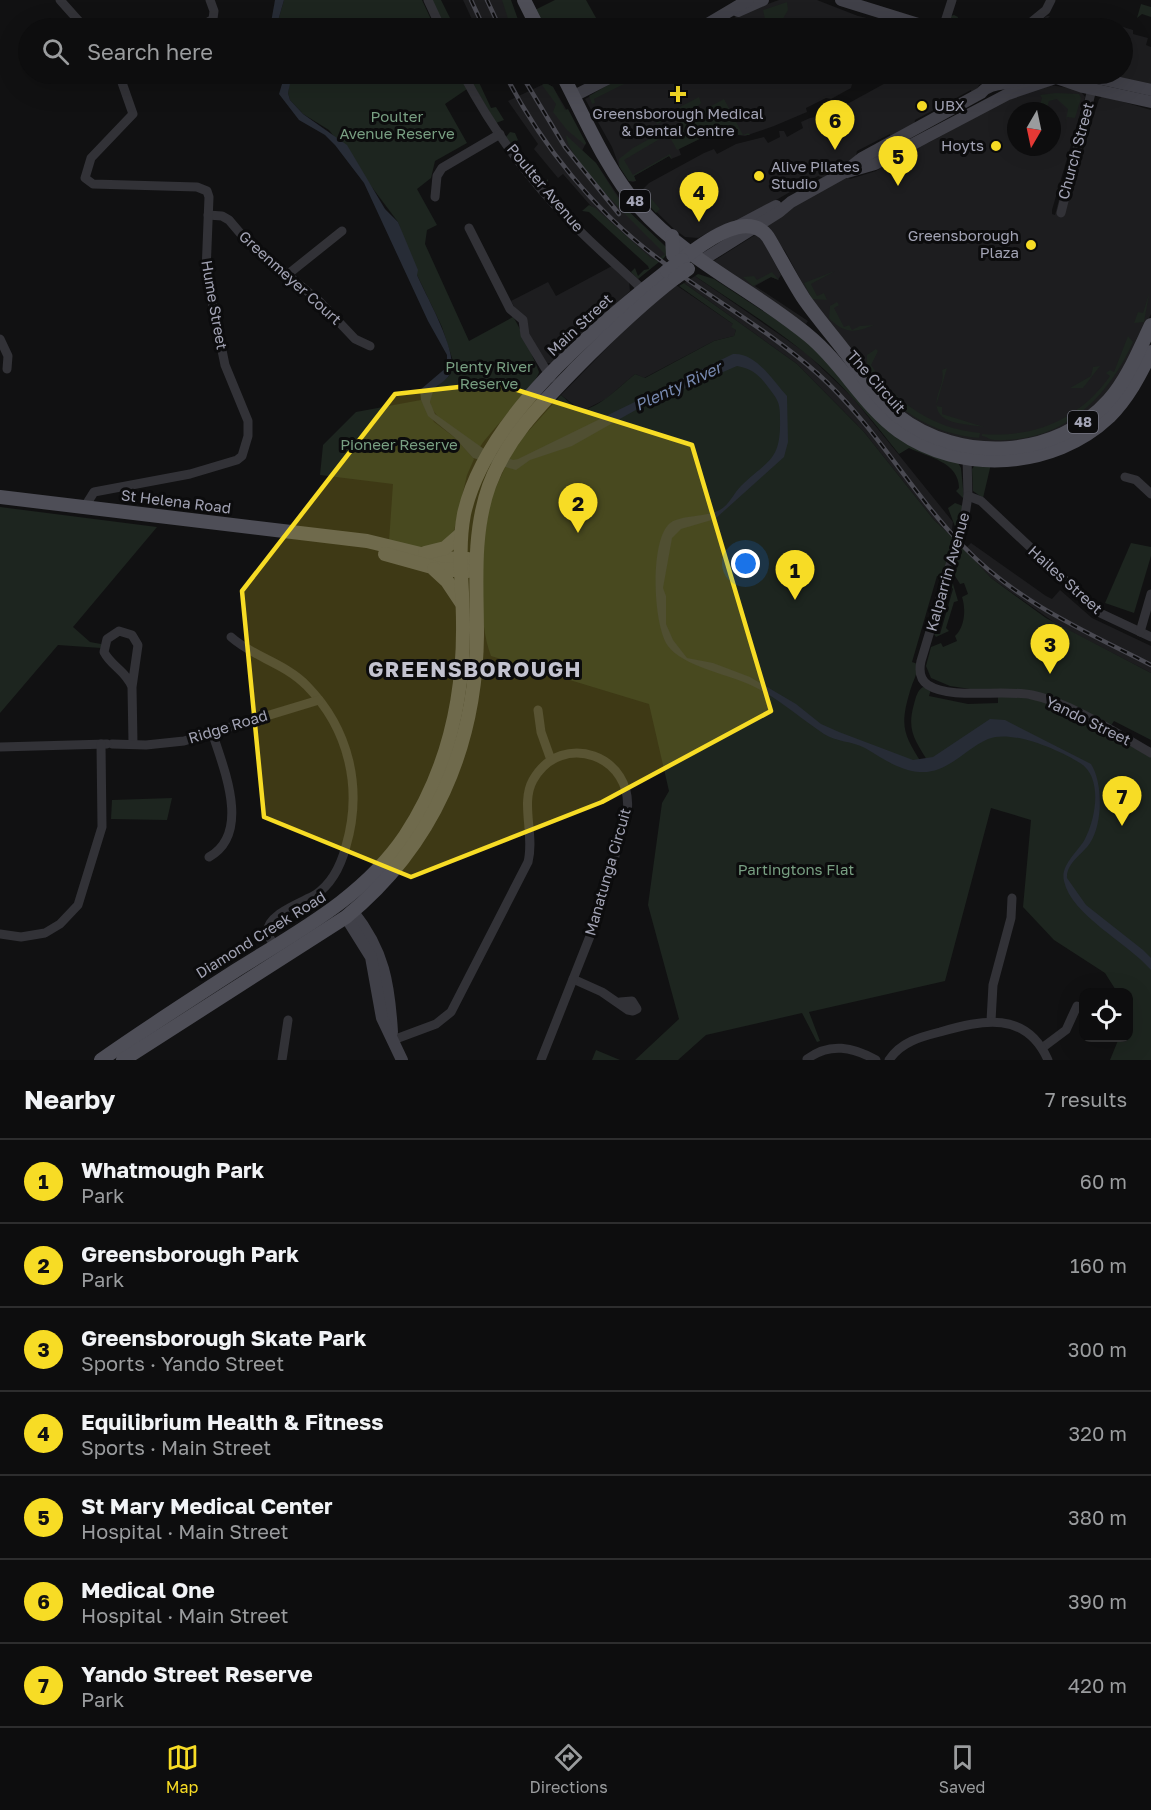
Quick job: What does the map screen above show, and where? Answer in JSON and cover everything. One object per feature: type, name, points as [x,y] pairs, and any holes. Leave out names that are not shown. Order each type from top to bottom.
[{"type":"main road","points":[[524,0],[533,18]]},
{"type":"main road","name":"48","points":[[567,84],[627,192],[672,236],[687,259]]},
{"type":"main road","points":[[734,229],[749,224],[757,226]]},
{"type":"main road","name":"48","points":[[757,226],[768,237],[840,356]]},
{"type":"main road","name":"Main Street","points":[[554,382],[617,328],[687,259],[734,229]]},
{"type":"main road","name":"The Circuit","points":[[687,259],[790,321],[840,356],[897,415],[930,435],[967,452],[1025,458],[1073,442],[1100,425],[1122,403],[1151,352]]},
{"type":"main road","name":"Main Street","points":[[460,565],[461,534],[476,479],[503,441],[524,422],[595,331],[643,290],[671,275]]},
{"type":"main road","name":"The Circuit","points":[[967,452],[1032,445],[1056,437],[1079,425],[1099,410],[1118,389],[1151,325]]},
{"type":"main road","name":"Main Street","points":[[476,564],[481,516],[503,441]]},
{"type":"main road","name":"St Helena Road","points":[[0,497],[367,541],[460,565]]},
{"type":"main road","points":[[419,554],[441,550],[461,534]]},
{"type":"main road","name":"St Helena Road","points":[[347,540],[365,549],[432,567],[476,564]]},
{"type":"main road","name":"Diamond Creek Road","points":[[101,1060],[172,1011],[350,915],[408,855],[440,802],[452,777],[470,718],[474,689],[476,564]]},
{"type":"main road","name":"Diamond Creek Road","points":[[123,1060],[278,953],[341,904],[373,874],[400,843],[424,803],[441,768],[459,693],[463,665],[463,604],[460,565]]},
{"type":"main road","points":[[432,567],[447,580],[463,604]]},
{"type":"main road","points":[[341,904],[350,915]]},
{"type":"street","points":[[60,0],[77,18]]},
{"type":"street","points":[[210,0],[214,11],[213,18]]},
{"type":"street","points":[[428,0],[436,18]]},
{"type":"street","points":[[719,18],[748,0]]},
{"type":"street","points":[[731,12],[745,10],[763,0]]},
{"type":"street","points":[[841,0],[899,18]]},
{"type":"street","points":[[946,18],[952,0]]},
{"type":"street","points":[[1037,18],[1045,12],[1051,0]]},
{"type":"street","name":"Hume Street","points":[[84,508],[90,494],[94,492],[202,471],[237,460],[243,452],[249,425],[225,365],[206,272],[209,194],[202,188],[98,184],[86,180],[85,171],[91,158],[133,114],[122,84]]},
{"type":"street","name":"Poulter Avenue","points":[[469,84],[500,134],[554,204],[643,290]]},
{"type":"street","points":[[574,96],[597,84]]},
{"type":"street","name":"Main Street","points":[[687,259],[757,226],[791,202],[847,170],[864,156],[999,84]]},
{"type":"street","points":[[847,170],[889,156],[967,114],[1032,84]]},
{"type":"street","name":"Church Street","points":[[1061,213],[1094,84]]},
{"type":"street","points":[[1097,84],[1151,102]]},
{"type":"street","points":[[1102,84],[1151,90]]},
{"type":"street","points":[[967,114],[985,90],[997,92],[993,102]]},
{"type":"street","points":[[435,197],[437,176],[442,168],[500,134]]},
{"type":"street","name":"Main Street","points":[[734,229],[774,207],[791,202]]},
{"type":"street","name":"Greenmeyer Court","points":[[208,215],[222,216],[229,220],[246,240],[320,302],[355,339],[370,346]]},
{"type":"street","points":[[469,228],[510,309],[523,320],[525,335],[554,382]]},
{"type":"street","points":[[287,274],[342,231]]},
{"type":"street","points":[[0,339],[8,356],[7,369]]},
{"type":"street","points":[[967,452],[968,496]]},
{"type":"street","points":[[1125,477],[1136,480],[1151,494]]},
{"type":"street","name":"Kalparrin Avenue","points":[[924,678],[926,647],[968,496]]},
{"type":"street","name":"Hailes Street","points":[[968,496],[981,501],[1100,613],[1151,637]]},
{"type":"street","points":[[967,506],[979,506],[988,510]]},
{"type":"street","points":[[1140,632],[1151,594]]},
{"type":"street","points":[[132,687],[128,676],[104,652],[107,639],[119,631],[132,635],[138,645],[132,687],[133,741]]},
{"type":"street","points":[[231,637],[286,668],[317,697],[338,728],[349,757],[354,794],[351,828],[340,864],[328,884],[273,920],[268,926],[267,933],[278,953]]},
{"type":"street","name":"Yando Street","points":[[924,678],[952,691],[1009,692],[1043,698],[1151,753]]},
{"type":"street","name":"Ridge Road","points":[[0,747],[184,741],[293,708],[317,697]]},
{"type":"street","points":[[393,1040],[436,1024],[454,1006],[525,870],[531,847],[529,791],[538,773],[551,760],[541,732],[539,710]]},
{"type":"street","points":[[208,857],[217,851],[225,840],[231,811],[227,782],[212,732]]},
{"type":"street","points":[[0,934],[21,937],[45,933],[68,917],[82,899],[102,827],[106,744]]},
{"type":"street","name":"Manatunga Circuit","points":[[541,1060],[600,910],[628,801],[621,776],[603,759],[574,753],[551,760]]},
{"type":"street","points":[[991,1021],[993,985],[1011,918],[1012,898]]},
{"type":"street","points":[[350,915],[363,934],[374,964],[382,1018],[400,1059]]},
{"type":"street","points":[[573,979],[620,1002]]},
{"type":"street","points":[[1042,1048],[1066,1030],[1077,1006]]},
{"type":"street","points":[[282,1060],[288,1020]]},
{"type":"street","points":[[889,1060],[903,1046],[920,1037],[991,1021],[1020,1029],[1042,1048],[1048,1060]]},
{"type":"street","points":[[807,1059],[821,1051],[841,1047],[855,1049],[876,1060]]},
{"type":"highlighted area","points":[[495,383],[692,445],[771,711],[602,802],[411,877],[264,817],[242,591],[395,394]]},
{"type":"shaded area","points":[[463,0],[509,0],[515,18],[471,18]]},
{"type":"shaded area","points":[[779,0],[817,0],[866,18],[734,18]]},
{"type":"shaded area","points":[[1133,34],[1148,38],[1146,45],[1151,47],[1151,86],[1133,82]]},
{"type":"shaded area","points":[[544,84],[553,87],[586,143],[582,151],[596,163],[628,211],[666,247],[667,253],[652,264],[590,205],[563,174],[558,178],[534,149],[538,144],[508,101]]},
{"type":"shaded area","points":[[613,84],[852,84],[851,88],[831,99],[826,98],[806,108],[807,112],[745,136],[738,135],[738,129],[717,130],[679,149],[681,155],[671,159],[669,156],[634,176],[636,181],[633,182],[629,181],[619,166],[612,147],[585,99]]},
{"type":"shaded area","points":[[884,84],[982,84],[979,85],[976,93],[972,95],[971,90],[915,120],[914,127],[891,138],[890,134],[857,151],[856,156],[823,178],[818,176],[739,221],[721,226],[698,238],[685,237],[674,229],[638,194],[649,183],[704,153],[714,149],[717,154],[736,144],[764,137],[768,143],[780,137],[779,131],[784,131],[787,137],[803,128],[801,122],[827,115]]},
{"type":"shaded area","points":[[1045,84],[1080,90],[1085,97],[1052,210],[1052,214],[1055,215],[1061,192],[1070,192],[1099,99],[1103,96],[1151,110],[1151,314],[1125,368],[1104,399],[1067,428],[1029,441],[986,443],[933,432],[890,402],[810,297],[785,251],[768,230],[768,224],[805,199],[846,177],[850,179],[876,171],[918,144],[928,143],[1003,102]]},
{"type":"shaded area","points":[[755,235],[760,235],[781,275],[778,280],[771,277],[755,286],[808,321],[806,324],[712,262]]},
{"type":"shaded area","points":[[612,266],[629,282],[630,291],[553,363],[545,363],[511,301],[548,282],[556,296]]},
{"type":"shaded area","points":[[695,276],[806,353],[853,398],[953,522],[951,536],[934,520],[864,432],[797,364],[684,283]]},
{"type":"shaded area","points":[[676,285],[733,324],[736,330],[734,336],[714,341],[644,378],[635,374],[606,399],[586,409],[578,408],[561,395],[633,321]]},
{"type":"shaded area","points":[[971,543],[1046,596],[1052,599],[1060,590],[1092,618],[1151,646],[1151,673],[1058,625],[991,578],[964,553]]},
{"type":"green space","points":[[284,0],[422,0],[430,18],[279,18]]},
{"type":"green space","points":[[432,0],[441,0],[450,18],[440,18]]},
{"type":"green space","points":[[502,0],[511,0],[517,18],[508,18]]},
{"type":"green space","points":[[555,0],[586,0],[596,18],[539,18],[535,10]]},
{"type":"green space","points":[[787,2],[788,10],[783,18],[765,18],[763,10]]},
{"type":"green space","points":[[1141,4],[1151,7],[1151,17],[1142,14],[1137,18]]},
{"type":"green space","points":[[289,84],[464,84],[467,89],[445,104],[467,143],[435,161],[431,178],[417,189],[437,225],[427,230],[425,244],[469,341],[513,317],[539,372],[530,387],[480,447],[450,428],[432,408],[430,400],[433,390],[449,376],[453,361],[442,327],[417,275],[398,222],[329,130],[303,114],[290,100]]},
{"type":"green space","points":[[473,84],[480,84],[491,108],[496,107],[504,120],[496,123]]},
{"type":"green space","points":[[548,84],[553,87],[565,110],[568,109],[585,145],[567,130],[553,112],[556,104],[542,85]]},
{"type":"green space","points":[[610,84],[624,84],[594,99],[595,103],[592,104],[589,96]]},
{"type":"green space","points":[[1079,94],[1081,98],[1075,118],[1067,117],[1065,125],[1068,109],[1057,99],[1041,102],[1040,95]]},
{"type":"green space","points":[[699,97],[701,103],[696,108],[657,124],[655,120]]},
{"type":"green space","points":[[724,99],[743,135],[738,135],[738,129],[718,130],[677,150],[668,134],[669,129]]},
{"type":"green space","points":[[510,132],[515,133],[518,140],[514,143],[544,183],[548,179],[548,184],[544,186],[506,137]]},
{"type":"green space","points":[[660,133],[663,137],[624,160],[633,175],[670,154],[672,159],[669,156],[634,176],[636,181],[629,181],[619,166],[619,159]]},
{"type":"green space","points":[[566,135],[596,163],[623,206],[666,247],[667,254],[664,258],[638,279],[631,272],[635,268],[638,276],[644,270],[649,269],[648,266],[589,212],[582,211],[589,205],[595,208],[651,258],[656,260],[665,254],[592,179],[570,147]]},
{"type":"green space","points":[[643,189],[660,209],[656,213],[638,194]]},
{"type":"green space","points":[[835,271],[811,284],[817,296],[824,293],[827,300],[812,299],[804,283]]},
{"type":"green space","points":[[772,272],[779,280],[771,277],[753,286],[743,277],[754,276],[757,280]]},
{"type":"green space","points":[[698,274],[714,279],[789,328],[957,461],[961,468],[964,499],[956,491],[959,488],[958,479],[948,466],[909,448],[899,454],[855,401],[826,371],[779,333],[695,276]]},
{"type":"green space","name":"Partingtons Flat","points":[[684,283],[797,364],[864,432],[934,520],[953,538],[943,577],[937,576],[912,662],[918,664],[905,714],[905,731],[924,767],[930,765],[917,743],[911,722],[916,697],[923,687],[931,689],[929,696],[968,704],[998,703],[998,696],[1004,695],[1039,700],[1058,707],[1151,757],[1151,1060],[1110,1060],[1117,1042],[1133,1042],[1133,988],[1114,988],[1105,973],[1054,940],[1023,907],[1031,820],[991,808],[945,981],[809,1012],[820,1041],[817,1042],[802,1013],[706,1035],[678,1060],[635,1060],[679,1019],[648,905],[662,803],[669,791],[649,704],[491,656],[483,618],[482,572],[486,525],[494,486],[496,487],[515,446],[561,395],[577,408],[586,409],[601,402],[635,374],[645,378],[714,341],[734,336],[736,330],[731,327],[733,324],[679,286]]},
{"type":"green space","points":[[1149,294],[1144,322],[1134,323],[1138,312],[1143,313]]},
{"type":"green space","points":[[837,302],[839,305],[834,308],[844,327],[849,325],[852,330],[860,326],[874,325],[855,331],[840,327],[829,318],[830,306]]},
{"type":"green space","points":[[1128,336],[1133,342],[1122,363],[1110,382],[1079,414],[1061,426],[1018,439],[994,440],[982,436],[982,434],[1020,433],[1037,429],[1070,415],[1098,391],[1110,376],[1106,373],[1110,370],[1114,372]]},
{"type":"green space","points":[[876,349],[878,351],[871,365],[881,379],[904,402],[931,420],[946,426],[980,433],[979,438],[962,436],[929,425],[901,407],[888,395],[867,367],[867,355]]},
{"type":"green space","points":[[1100,366],[1083,388],[1070,388],[1091,376],[1093,367]]},
{"type":"green space","points":[[947,368],[937,404],[942,370]]},
{"type":"green space","name":"Pioneer Reserve","points":[[421,400],[434,422],[454,437],[474,459],[467,475],[450,541],[425,549],[389,542],[393,484],[320,475],[323,445],[356,412]]},
{"type":"green space","points":[[937,406],[942,407],[942,414],[984,427],[949,421],[938,412]]},
{"type":"green space","points":[[991,464],[983,498],[973,491],[972,469],[975,465]]},
{"type":"green space","points":[[955,503],[963,506],[956,529],[948,508]]},
{"type":"green space","points":[[0,507],[157,527],[73,627],[90,642],[101,644],[101,648],[58,645],[0,713]]},
{"type":"green space","points":[[1131,543],[1151,547],[1151,556],[1134,613],[1105,603]]},
{"type":"green space","points":[[960,545],[991,578],[1046,618],[1151,673],[1151,740],[1114,721],[1110,727],[1064,703],[950,686],[931,678],[926,666],[931,647],[941,643],[943,647],[957,641],[955,636],[963,623],[962,597],[968,594],[964,583],[960,584],[952,571]]},
{"type":"green space","points":[[949,583],[953,584],[958,601],[954,602],[946,628],[949,631],[936,637],[934,634],[940,634],[953,589]]},
{"type":"green space","points":[[172,798],[167,820],[111,819],[112,800]]},
{"type":"green space","points":[[596,1050],[620,1060],[592,1060]]},
{"type":"water","points":[[275,0],[284,0],[279,18],[272,18]]},
{"type":"water","name":"Plenty River","points":[[282,84],[290,84],[288,93],[290,100],[303,114],[347,145],[385,209],[398,222],[418,270],[417,275],[450,351],[451,372],[434,388],[430,402],[435,414],[484,449],[513,460],[518,459],[733,354],[757,362],[787,396],[788,442],[784,457],[715,519],[681,529],[672,538],[663,588],[666,596],[666,624],[673,640],[687,658],[713,663],[750,677],[796,704],[821,724],[913,760],[933,757],[990,719],[1005,720],[1091,764],[1099,792],[1097,825],[1090,843],[1069,868],[1067,878],[1086,905],[1151,958],[1151,970],[1077,905],[1064,881],[1063,875],[1070,859],[1089,830],[1094,809],[1095,788],[1092,778],[1080,763],[1035,742],[998,737],[980,743],[939,769],[920,772],[905,769],[865,748],[829,737],[767,694],[746,683],[693,664],[674,653],[668,646],[659,621],[657,604],[656,567],[662,535],[673,521],[711,513],[724,507],[741,486],[771,459],[780,434],[780,410],[776,398],[758,376],[744,367],[737,366],[641,407],[572,446],[530,460],[516,470],[473,458],[454,437],[428,416],[421,400],[420,390],[447,367],[447,355],[428,321],[364,183],[335,145],[325,135],[299,120],[279,94]]},
{"type":"railway","points":[[471,0],[479,18]]},
{"type":"railway","points":[[487,0],[495,18]]},
{"type":"railway","points":[[510,84],[553,151],[572,176],[613,221],[660,260],[761,329],[818,374],[857,415],[964,547],[1006,584],[1029,600],[1151,665]]},
{"type":"railway","points":[[527,84],[565,147],[619,214]]},
{"type":"place","name":"Greensborough Medical & Dental Centre","points":[[678,94]]},
{"type":"place","name":"UBX","points":[[922,106]]},
{"type":"place","name":"Hoyts","points":[[996,146]]},
{"type":"place","name":"Medical One","points":[[835,150]]},
{"type":"place","name":"Alive Pilates Studio","points":[[759,176]]},
{"type":"place","name":"St Mary Medical Center","points":[[898,186]]},
{"type":"place","name":"Equilibrium Health & Fitness","points":[[699,222]]},
{"type":"place","name":"Greensborough Plaza","points":[[1031,245]]},
{"type":"place","name":"Greensborough Park","points":[[578,533]]},
{"type":"place","name":"Whatmough Park","points":[[795,600]]},
{"type":"place","name":"Greensborough Skate Park","points":[[1050,674]]},
{"type":"place","name":"Yando Street Reserve","points":[[1122,826]]},
{"type":"district","name":"GREENSBOROUGH","points":[[475,670]]},
{"type":"park label","name":"Poulter Avenue Reserve","points":[[397,126]]},
{"type":"park label","name":"Plenty River Reserve","points":[[489,376]]}]
